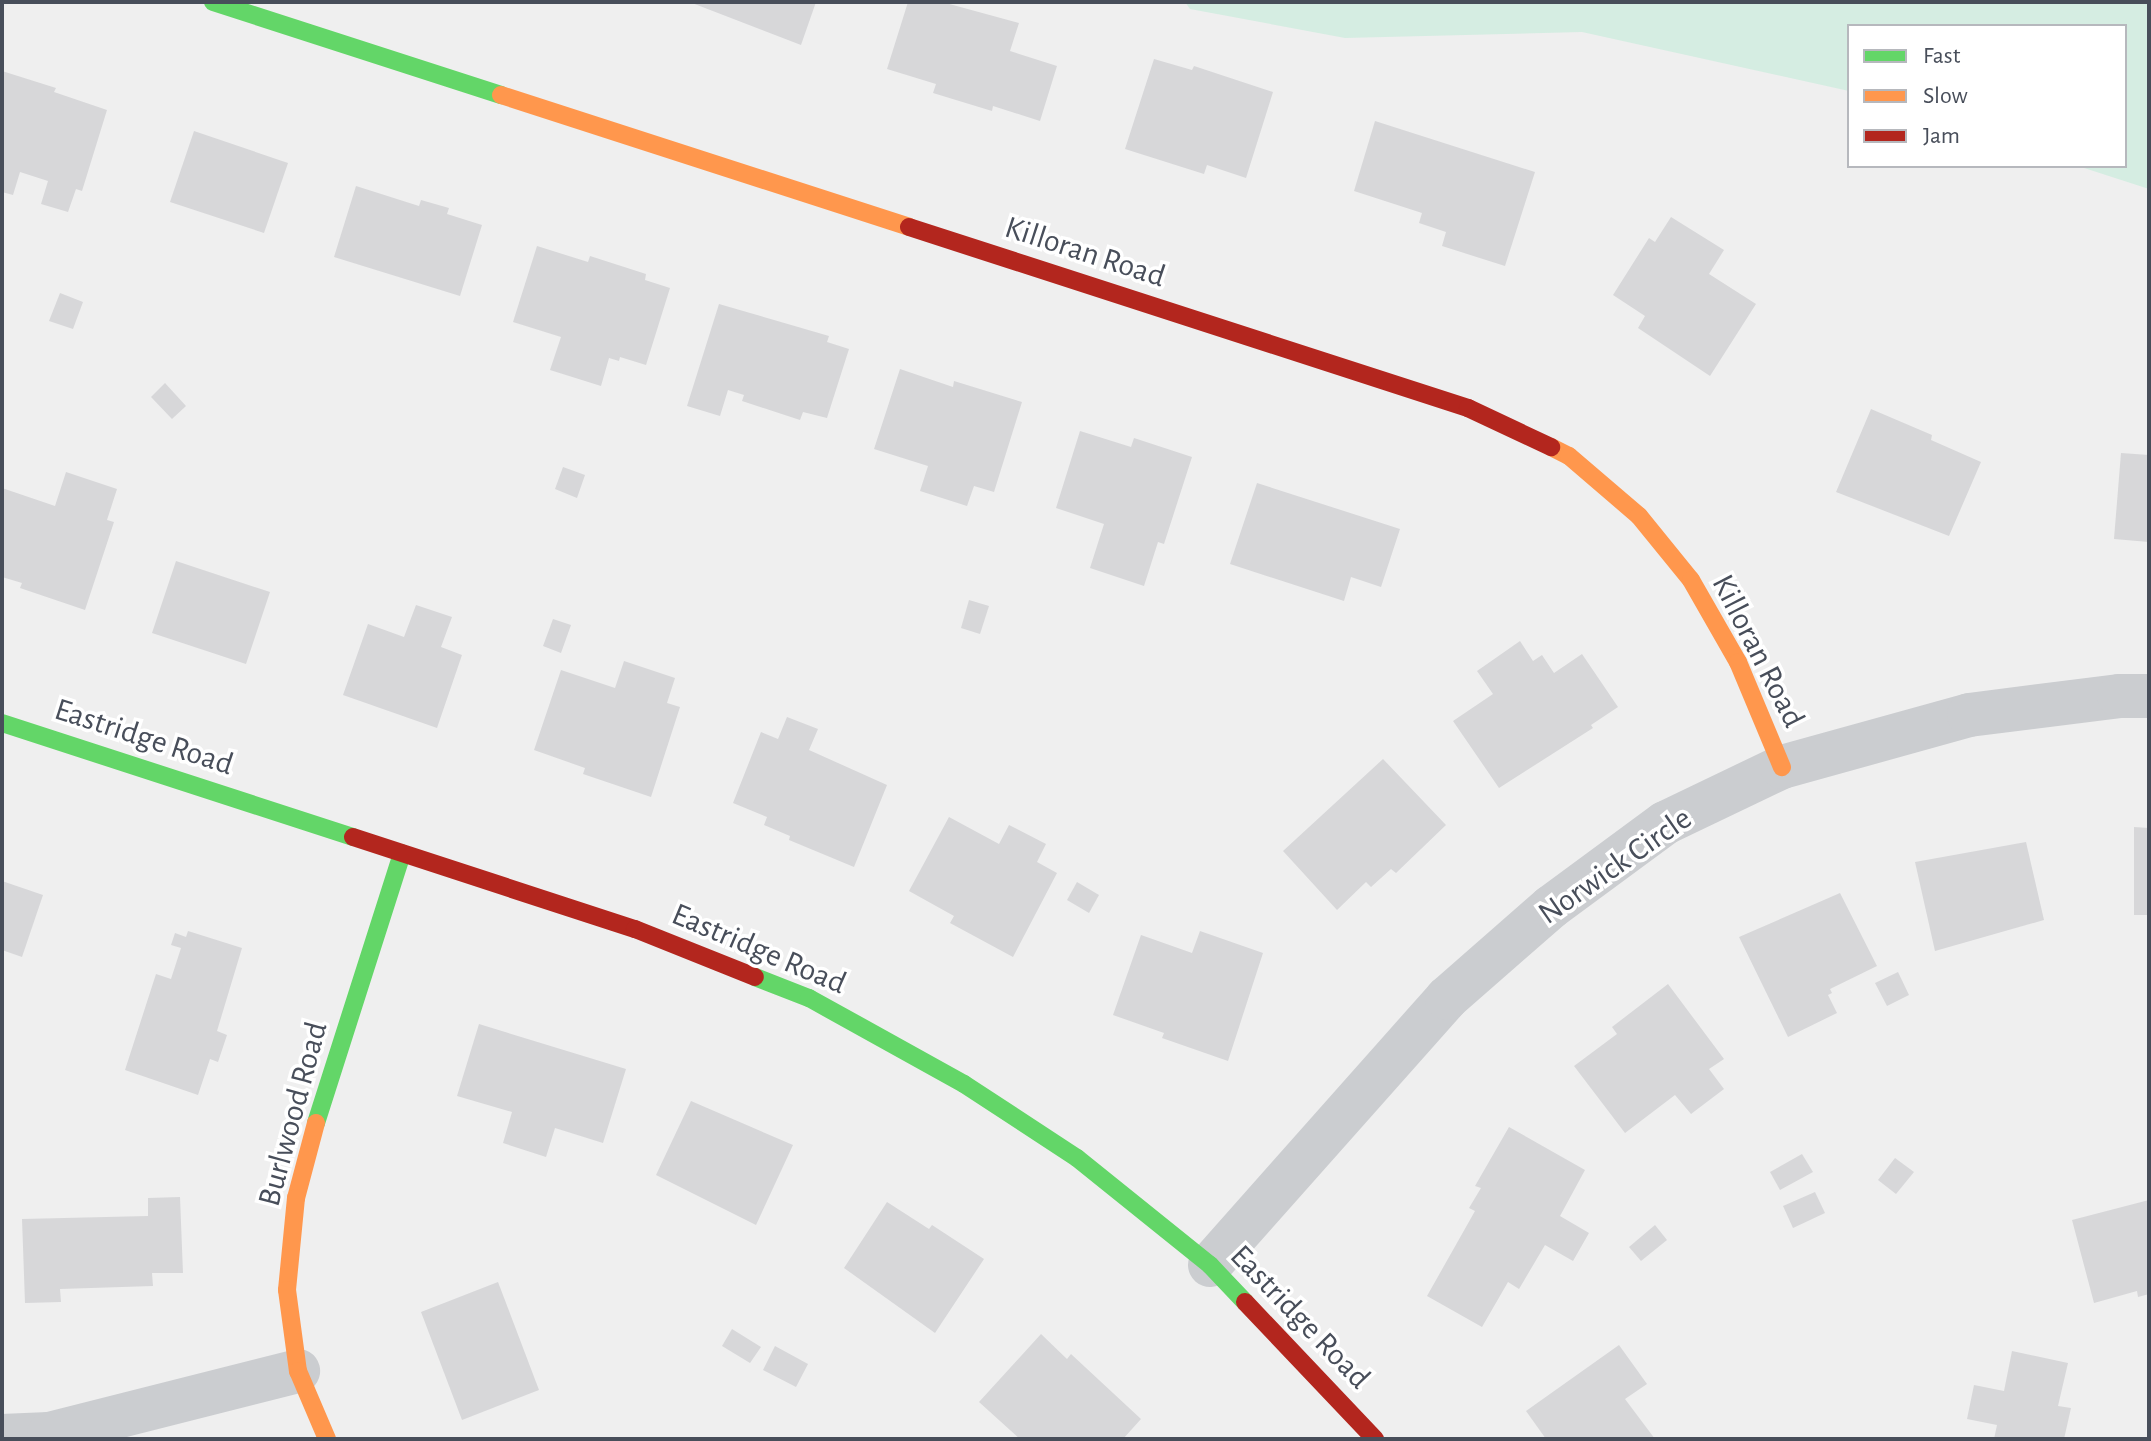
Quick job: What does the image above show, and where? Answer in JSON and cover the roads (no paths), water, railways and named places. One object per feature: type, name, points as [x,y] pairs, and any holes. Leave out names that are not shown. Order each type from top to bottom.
[{"type":"street","name":"Killoran Road","points":[[213,2],[1468,408],[1569,456],[1639,516],[1691,580],[1738,662],[1782,767]]},
{"type":"street","name":"Norwick Circle","points":[[1210,1265],[1447,998],[1551,907],[1665,823],[1782,767],[1969,715],[2119,696],[2149,696]]},
{"type":"street","name":"Eastridge Road","points":[[2,723],[635,929],[809,998],[964,1084],[1077,1158],[1210,1265],[1375,1439]]},
{"type":"street","name":"Burlwood Road","points":[[327,1439],[298,1371],[287,1290],[296,1198],[319,1111],[402,853]]},
{"type":"street","points":[[2,1436],[49,1434],[298,1371]]}]
